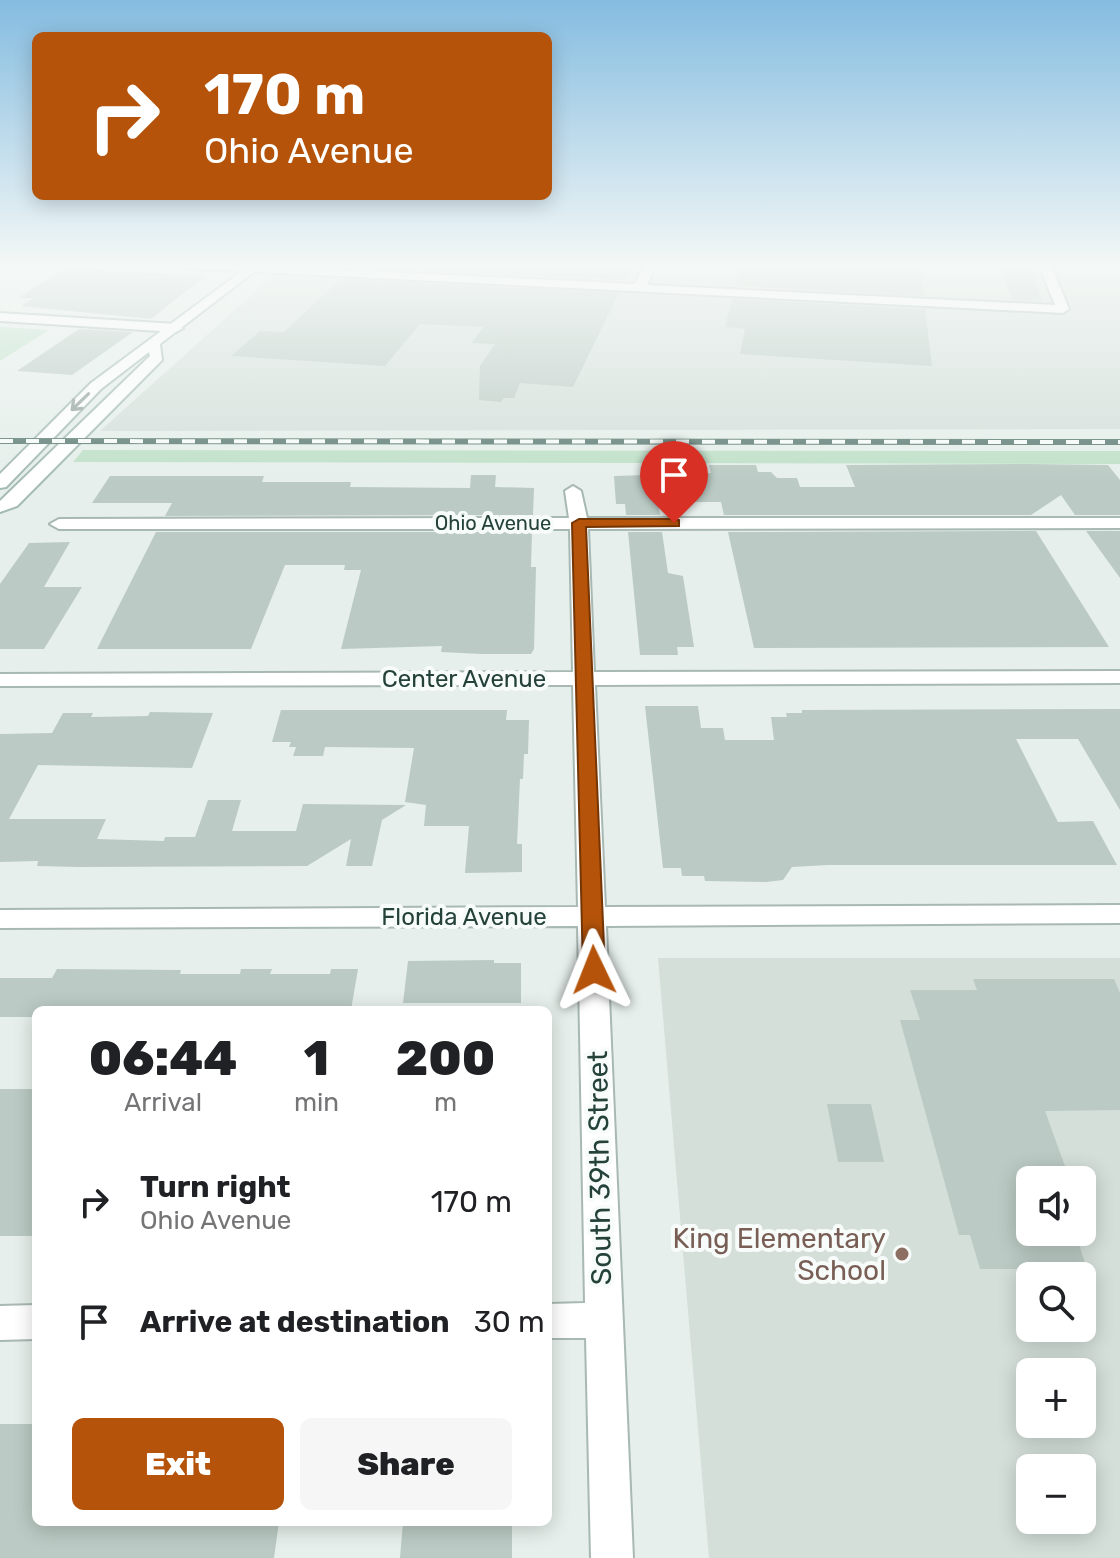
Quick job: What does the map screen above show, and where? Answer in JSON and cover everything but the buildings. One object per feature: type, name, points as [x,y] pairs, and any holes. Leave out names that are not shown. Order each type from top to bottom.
[{"type":"street","points":[[0,483],[51,429],[133,356],[165,338]]},
{"type":"street","points":[[0,507],[11,502],[157,357],[155,346]]},
{"type":"street","name":"South 39th Street","points":[[573,491],[579,523],[612,1558]]},
{"type":"street","name":"Ohio Avenue","points":[[59,524],[1120,523]]},
{"type":"street","name":"Center Avenue","points":[[0,680],[1120,677]]},
{"type":"street","name":"Florida Avenue","points":[[0,919],[1120,914]]},
{"type":"street","points":[[552,1321],[603,1320]]},
{"type":"street","points":[[0,1323],[32,1322]]},
{"type":"shaded area","points":[[204,338],[1120,338],[1120,429],[100,431]]},
{"type":"shaded area","name":"King Elementary School","points":[[658,958],[1120,958],[1120,1558],[709,1558]]},
{"type":"green space","points":[[0,338],[37,338],[0,361]]},
{"type":"green space","points":[[83,450],[1120,451],[1120,464],[73,462]]},
{"type":"railway","points":[[0,441],[1120,442]]},
{"type":"place","name":"King Elementary School","points":[[902,1254]]},
{"type":"route","points":[[594,970],[579,523],[674,523]]}]
